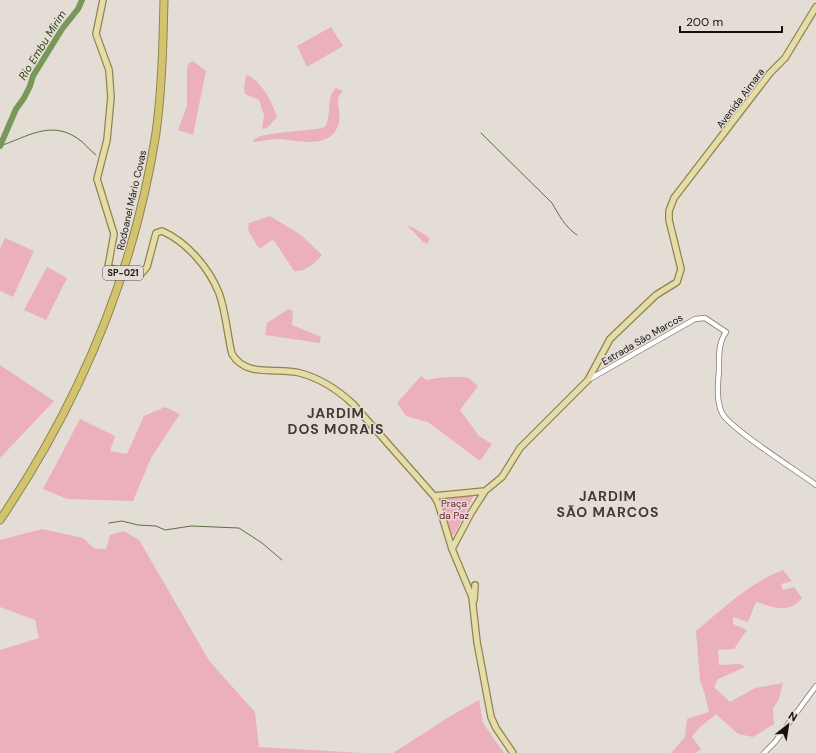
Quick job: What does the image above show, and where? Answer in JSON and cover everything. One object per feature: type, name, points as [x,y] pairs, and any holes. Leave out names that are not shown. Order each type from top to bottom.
[{"type":"highway","name":"Rodoanel Mário Covas","points":[[0,520],[29,476],[79,384],[118,288],[142,202],[156,132],[162,67],[164,0]]},
{"type":"main road","points":[[103,0],[96,34],[109,70],[111,97],[107,140],[97,179],[114,234],[110,268],[137,275],[141,274],[147,267],[156,233],[162,231],[171,237],[199,260],[206,268],[219,293],[232,354],[235,360],[242,365],[254,369],[272,372],[287,371],[305,375],[346,397],[435,498],[452,549],[468,585],[491,717],[496,728],[513,753]]},
{"type":"main road","name":"Avenida Aimara","points":[[588,380],[610,339],[640,309],[674,284],[679,278],[681,269],[669,220],[669,211],[674,198],[770,73],[785,58],[816,6]]},
{"type":"main road","points":[[452,549],[471,513],[485,491],[502,477],[520,448],[588,380]]},
{"type":"main road","points":[[435,498],[485,491]]},
{"type":"main road","points":[[473,611],[475,584]]},
{"type":"street","name":"Estrada São Marcos","points":[[588,380],[695,319],[705,318],[726,332],[721,341],[719,367],[718,393],[722,413],[735,427],[816,485]]},
{"type":"street","points":[[764,753],[775,742],[816,686]]},
{"type":"green space","points":[[331,27],[343,46],[307,67],[297,46]]},
{"type":"green space","points":[[193,61],[206,71],[193,135],[178,130],[187,106],[187,68],[189,63]]},
{"type":"green space","points":[[246,75],[251,77],[261,86],[277,117],[267,128],[262,129],[264,115],[259,100],[245,94],[244,89]]},
{"type":"green space","points":[[336,88],[343,91],[338,99],[339,124],[331,136],[325,140],[310,142],[279,139],[253,141],[264,135],[274,133],[325,127],[329,116],[331,96]]},
{"type":"green space","points":[[270,216],[301,235],[322,255],[309,267],[294,271],[275,242],[272,240],[261,248],[258,247],[248,230],[249,223]]},
{"type":"green space","points":[[407,225],[430,239],[427,244],[423,242]]},
{"type":"green space","points":[[5,238],[34,251],[13,297],[0,291],[0,249]]},
{"type":"green space","points":[[47,267],[67,278],[46,320],[24,310]]},
{"type":"green space","points":[[288,309],[293,311],[292,325],[321,337],[320,343],[265,335],[267,323]]},
{"type":"green space","points":[[0,365],[54,401],[0,458]]},
{"type":"green space","points":[[421,376],[427,380],[448,377],[465,377],[478,386],[460,410],[479,436],[492,444],[480,461],[428,422],[406,416],[397,403]]},
{"type":"green space","points":[[165,407],[180,414],[151,458],[133,501],[67,499],[43,489],[80,419],[115,436],[110,451],[127,454],[144,416]]},
{"type":"green space","name":"Praça da Paz","points":[[475,493],[454,535],[450,535],[440,498]]},
{"type":"green space","points":[[42,529],[83,538],[95,549],[106,549],[110,535],[124,531],[139,540],[210,662],[255,712],[259,747],[363,753],[0,753],[0,650],[39,638],[35,620],[0,607],[0,540]]},
{"type":"green space","points":[[783,570],[792,581],[781,584],[783,590],[794,587],[802,598],[786,608],[756,602],[748,622],[733,617],[733,624],[747,630],[734,649],[718,650],[719,665],[740,664],[745,667],[718,679],[714,687],[730,702],[755,688],[783,683],[778,701],[773,708],[774,724],[753,737],[738,734],[716,714],[699,728],[692,737],[701,749],[696,753],[671,753],[685,737],[687,719],[709,712],[700,680],[696,631],[727,605],[760,581]]},
{"type":"green space","points":[[479,700],[483,723],[504,753],[393,753],[449,717]]},
{"type":"waterway","name":"Rio Embu Mirim","points":[[0,146],[16,109],[30,86],[33,76],[62,29],[78,9],[82,0]]},
{"type":"waterway","points":[[0,146],[38,132],[57,130],[77,138],[96,155]]},
{"type":"waterway","points":[[481,133],[552,203],[566,225],[577,235]]},
{"type":"waterway","points":[[109,523],[122,521],[138,525],[156,526],[165,530],[191,526],[239,528],[262,543],[282,560]]},
{"type":"district","name":"JARDIM DOS MORAIS","points":[[336,422]]},
{"type":"district","name":"JARDIM SÃO MARCOS","points":[[608,504]]}]
